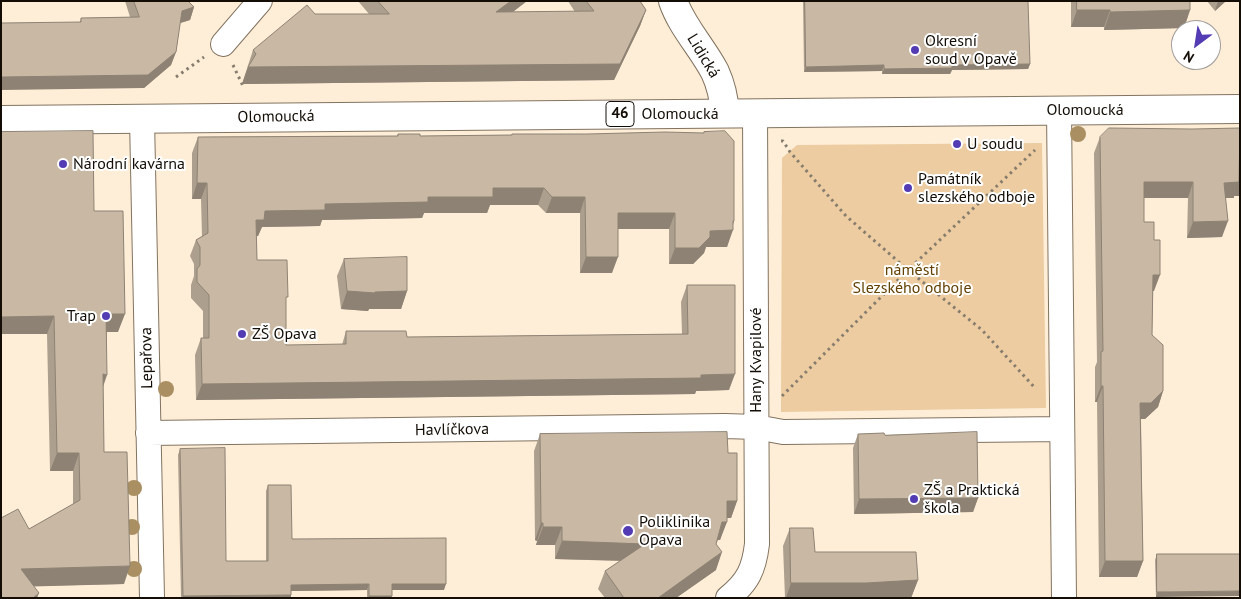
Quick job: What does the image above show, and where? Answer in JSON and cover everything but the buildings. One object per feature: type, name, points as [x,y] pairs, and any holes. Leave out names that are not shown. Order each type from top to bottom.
[{"type":"main road","name":"Lidická","points":[[673,1],[680,18],[715,72],[722,92],[726,113]]},
{"type":"main road","name":"Olomoucká","points":[[1,120],[1240,109]]},
{"type":"street","points":[[223,44],[260,1]]},
{"type":"street","points":[[1058,110],[1064,598]]},
{"type":"street","name":"Hany Kvapilové","points":[[729,597],[743,585],[755,560],[757,544],[755,113]]},
{"type":"street","name":"Lepařova","points":[[142,119],[152,598]]},
{"type":"street","name":"Havlíčkova","points":[[148,434],[725,426],[756,427],[783,432],[1062,421]]},
{"type":"path","points":[[756,395],[781,397],[908,270],[1042,143],[1059,138]]},
{"type":"path","points":[[755,143],[783,141],[790,152],[846,216],[908,270],[982,330],[1062,421]]},
{"type":"green space","name":"náměstí Slezského odboje","points":[[1042,143],[1046,408],[781,412],[782,158],[797,145]]},
{"type":"place","name":"Okresní soud v Opavě","points":[[915,50]]},
{"type":"place","name":"U soudu","points":[[957,144]]},
{"type":"place","name":"Národní kavárna","points":[[63,164]]},
{"type":"place","name":"Památník slezského odboje","points":[[908,188]]},
{"type":"place","name":"Trap","points":[[106,316]]},
{"type":"place","name":"ZŠ Opava","points":[[242,334]]},
{"type":"place","name":"ZŠ a Praktická škola","points":[[914,499]]},
{"type":"place","name":"Poliklinika Opava","points":[[628,531]]}]
